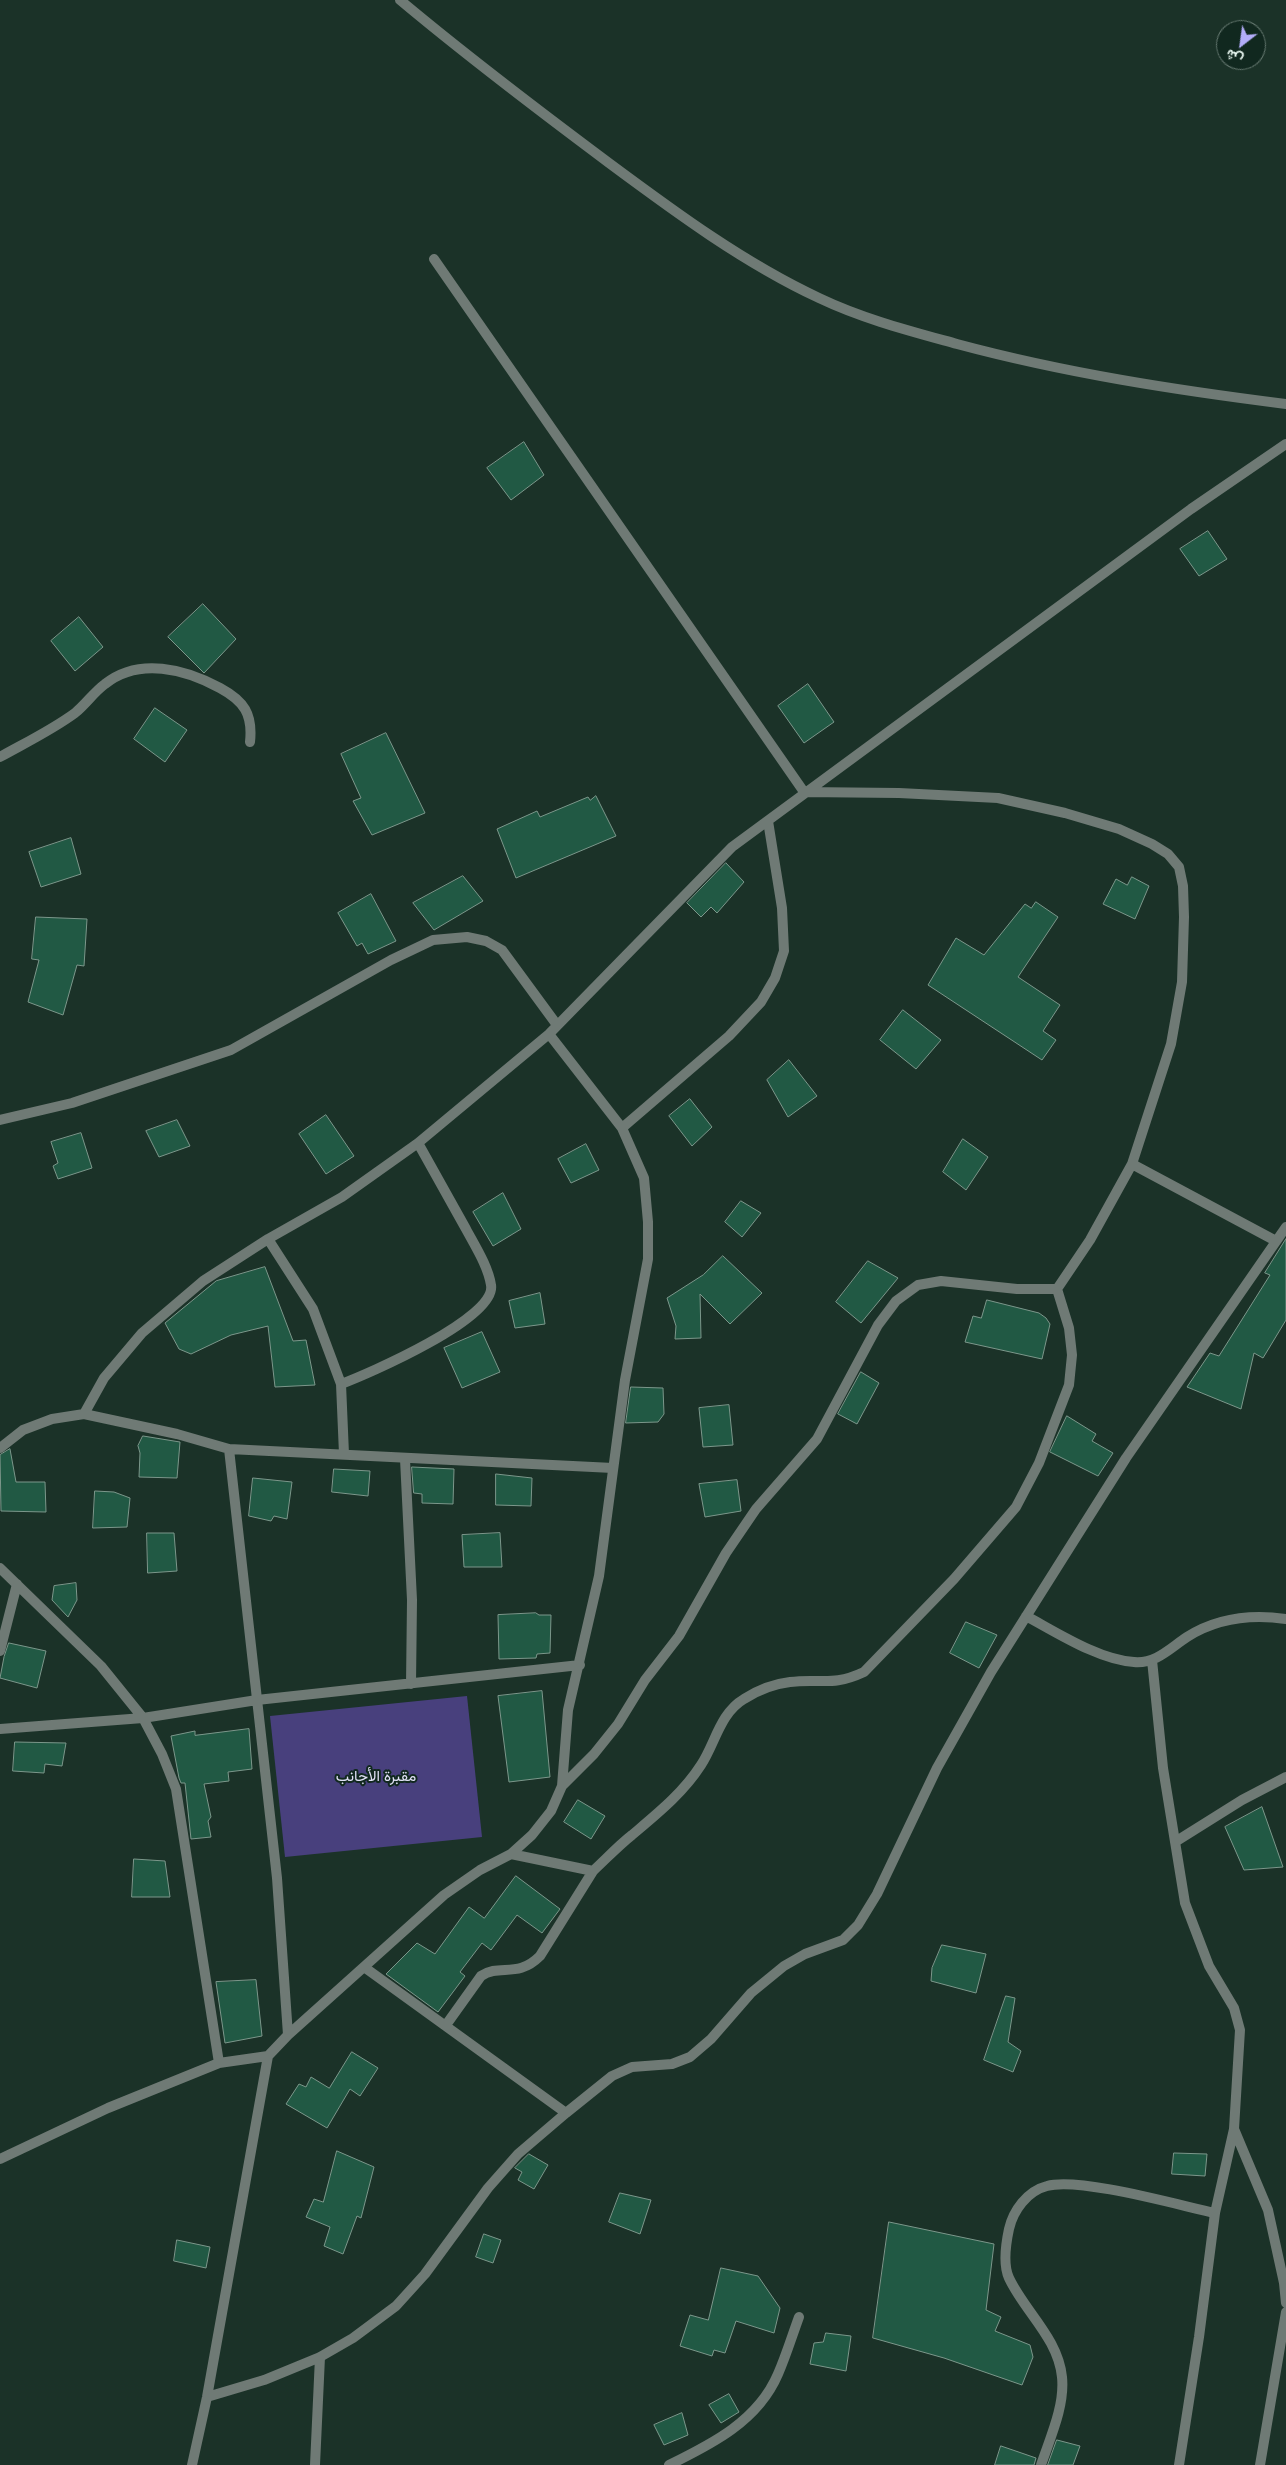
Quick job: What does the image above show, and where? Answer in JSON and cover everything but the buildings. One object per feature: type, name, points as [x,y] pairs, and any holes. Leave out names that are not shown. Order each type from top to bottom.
[{"type":"street","points":[[400,0],[454,45],[671,209],[749,259],[819,298],[894,327],[992,353],[1116,380],[1286,404]]},
{"type":"street","points":[[434,259],[804,792]]},
{"type":"street","points":[[84,1414],[104,1378],[142,1332],[203,1281],[268,1239],[342,1197],[418,1142],[549,1034],[732,848],[804,792],[1191,509],[1286,444]]},
{"type":"street","points":[[0,757],[59,724],[119,675],[148,668],[175,671],[210,682],[227,692],[241,704],[250,716],[252,727],[250,742]]},
{"type":"street","points":[[804,792],[899,793],[998,798],[1065,812],[1119,829],[1152,844],[1168,854],[1179,867],[1183,886],[1182,982],[1171,1044],[1132,1164],[1090,1240],[1057,1289]]},
{"type":"street","points":[[622,1128],[728,1036],[761,1002],[775,978],[784,951],[784,942],[782,908],[768,821]]},
{"type":"street","points":[[0,1120],[72,1103],[230,1050],[392,960],[433,940],[468,937],[486,941],[502,950],[557,1026]]},
{"type":"street","points":[[192,2465],[208,2397],[268,2056],[288,2035],[444,1895],[480,1870],[510,1854],[532,1835],[551,1811],[562,1786],[568,1710],[580,1665],[599,1576],[626,1380],[648,1259],[648,1222],[644,1178],[622,1128],[549,1034]]},
{"type":"street","points":[[341,1384],[374,1372],[410,1355],[482,1306],[491,1293],[492,1285],[478,1252],[418,1142]]},
{"type":"street","points":[[1132,1164],[1276,1241]]},
{"type":"street","points":[[208,2397],[264,2380],[320,2357],[353,2338],[396,2306],[425,2274],[488,2188],[518,2154],[566,2113],[612,2076],[632,2067],[672,2064],[690,2057],[711,2039],[751,1993],[784,1966],[805,1954],[843,1940],[858,1925],[877,1894],[937,1768],[991,1672],[1126,1458],[1286,1227]]},
{"type":"street","points":[[268,1239],[313,1309],[341,1384],[344,1454]]},
{"type":"street","points":[[562,1786],[594,1754],[618,1724],[645,1680],[679,1636],[726,1553],[756,1509],[817,1439],[878,1325],[896,1301],[918,1285],[941,1281],[1017,1290],[1057,1289]]},
{"type":"street","points":[[446,2025],[481,1976],[486,1972],[522,1969],[536,1959],[593,1871],[631,1836],[661,1812],[686,1786],[702,1764],[724,1720],[742,1700],[766,1687],[790,1682],[832,1683],[849,1679],[864,1672],[954,1579],[1016,1507],[1039,1463],[1069,1385],[1072,1356],[1069,1328],[1057,1289]]},
{"type":"street","points":[[0,1448],[23,1430],[52,1419],[84,1414],[177,1434],[229,1449],[613,1468]]},
{"type":"street","points":[[229,1449],[277,1878],[288,2035]]},
{"type":"street","points":[[406,1459],[412,1600],[411,1684]]},
{"type":"street","points":[[0,1568],[101,1666],[143,1718],[162,1754],[176,1789],[220,2063]]},
{"type":"street","points":[[0,1651],[17,1584]]},
{"type":"street","points":[[1026,1616],[1074,1642],[1110,1657],[1134,1662],[1152,1660],[1187,1637],[1228,1619],[1251,1617],[1286,1619]]},
{"type":"street","points":[[1152,1660],[1163,1768],[1185,1903],[1209,1966],[1234,2008],[1240,2030],[1234,2129],[1215,2213],[1200,2337],[1179,2465]]},
{"type":"street","points":[[0,1729],[143,1718],[257,1700],[580,1665]]},
{"type":"street","points":[[1175,1842],[1242,1800],[1286,1776]]},
{"type":"street","points":[[510,1854],[593,1871]]},
{"type":"street","points":[[364,1968],[446,2025],[566,2113]]},
{"type":"street","points":[[0,2158],[108,2108],[220,2063],[268,2056]]},
{"type":"street","points":[[1234,2129],[1268,2210],[1284,2283],[1286,2303]]},
{"type":"street","points":[[1041,2465],[1058,2411],[1062,2379],[1058,2353],[1023,2305],[1008,2275],[1006,2241],[1011,2218],[1028,2195],[1047,2186],[1083,2185],[1215,2213]]},
{"type":"street","points":[[1260,2465],[1286,2312]]},
{"type":"street","points":[[669,2465],[733,2430],[757,2409],[778,2376],[799,2317]]},
{"type":"street","points":[[315,2465],[320,2357]]},
{"type":"green space","name":"مقبرة الأجانب","points":[[467,1696],[482,1837],[285,1857],[270,1716]]}]
